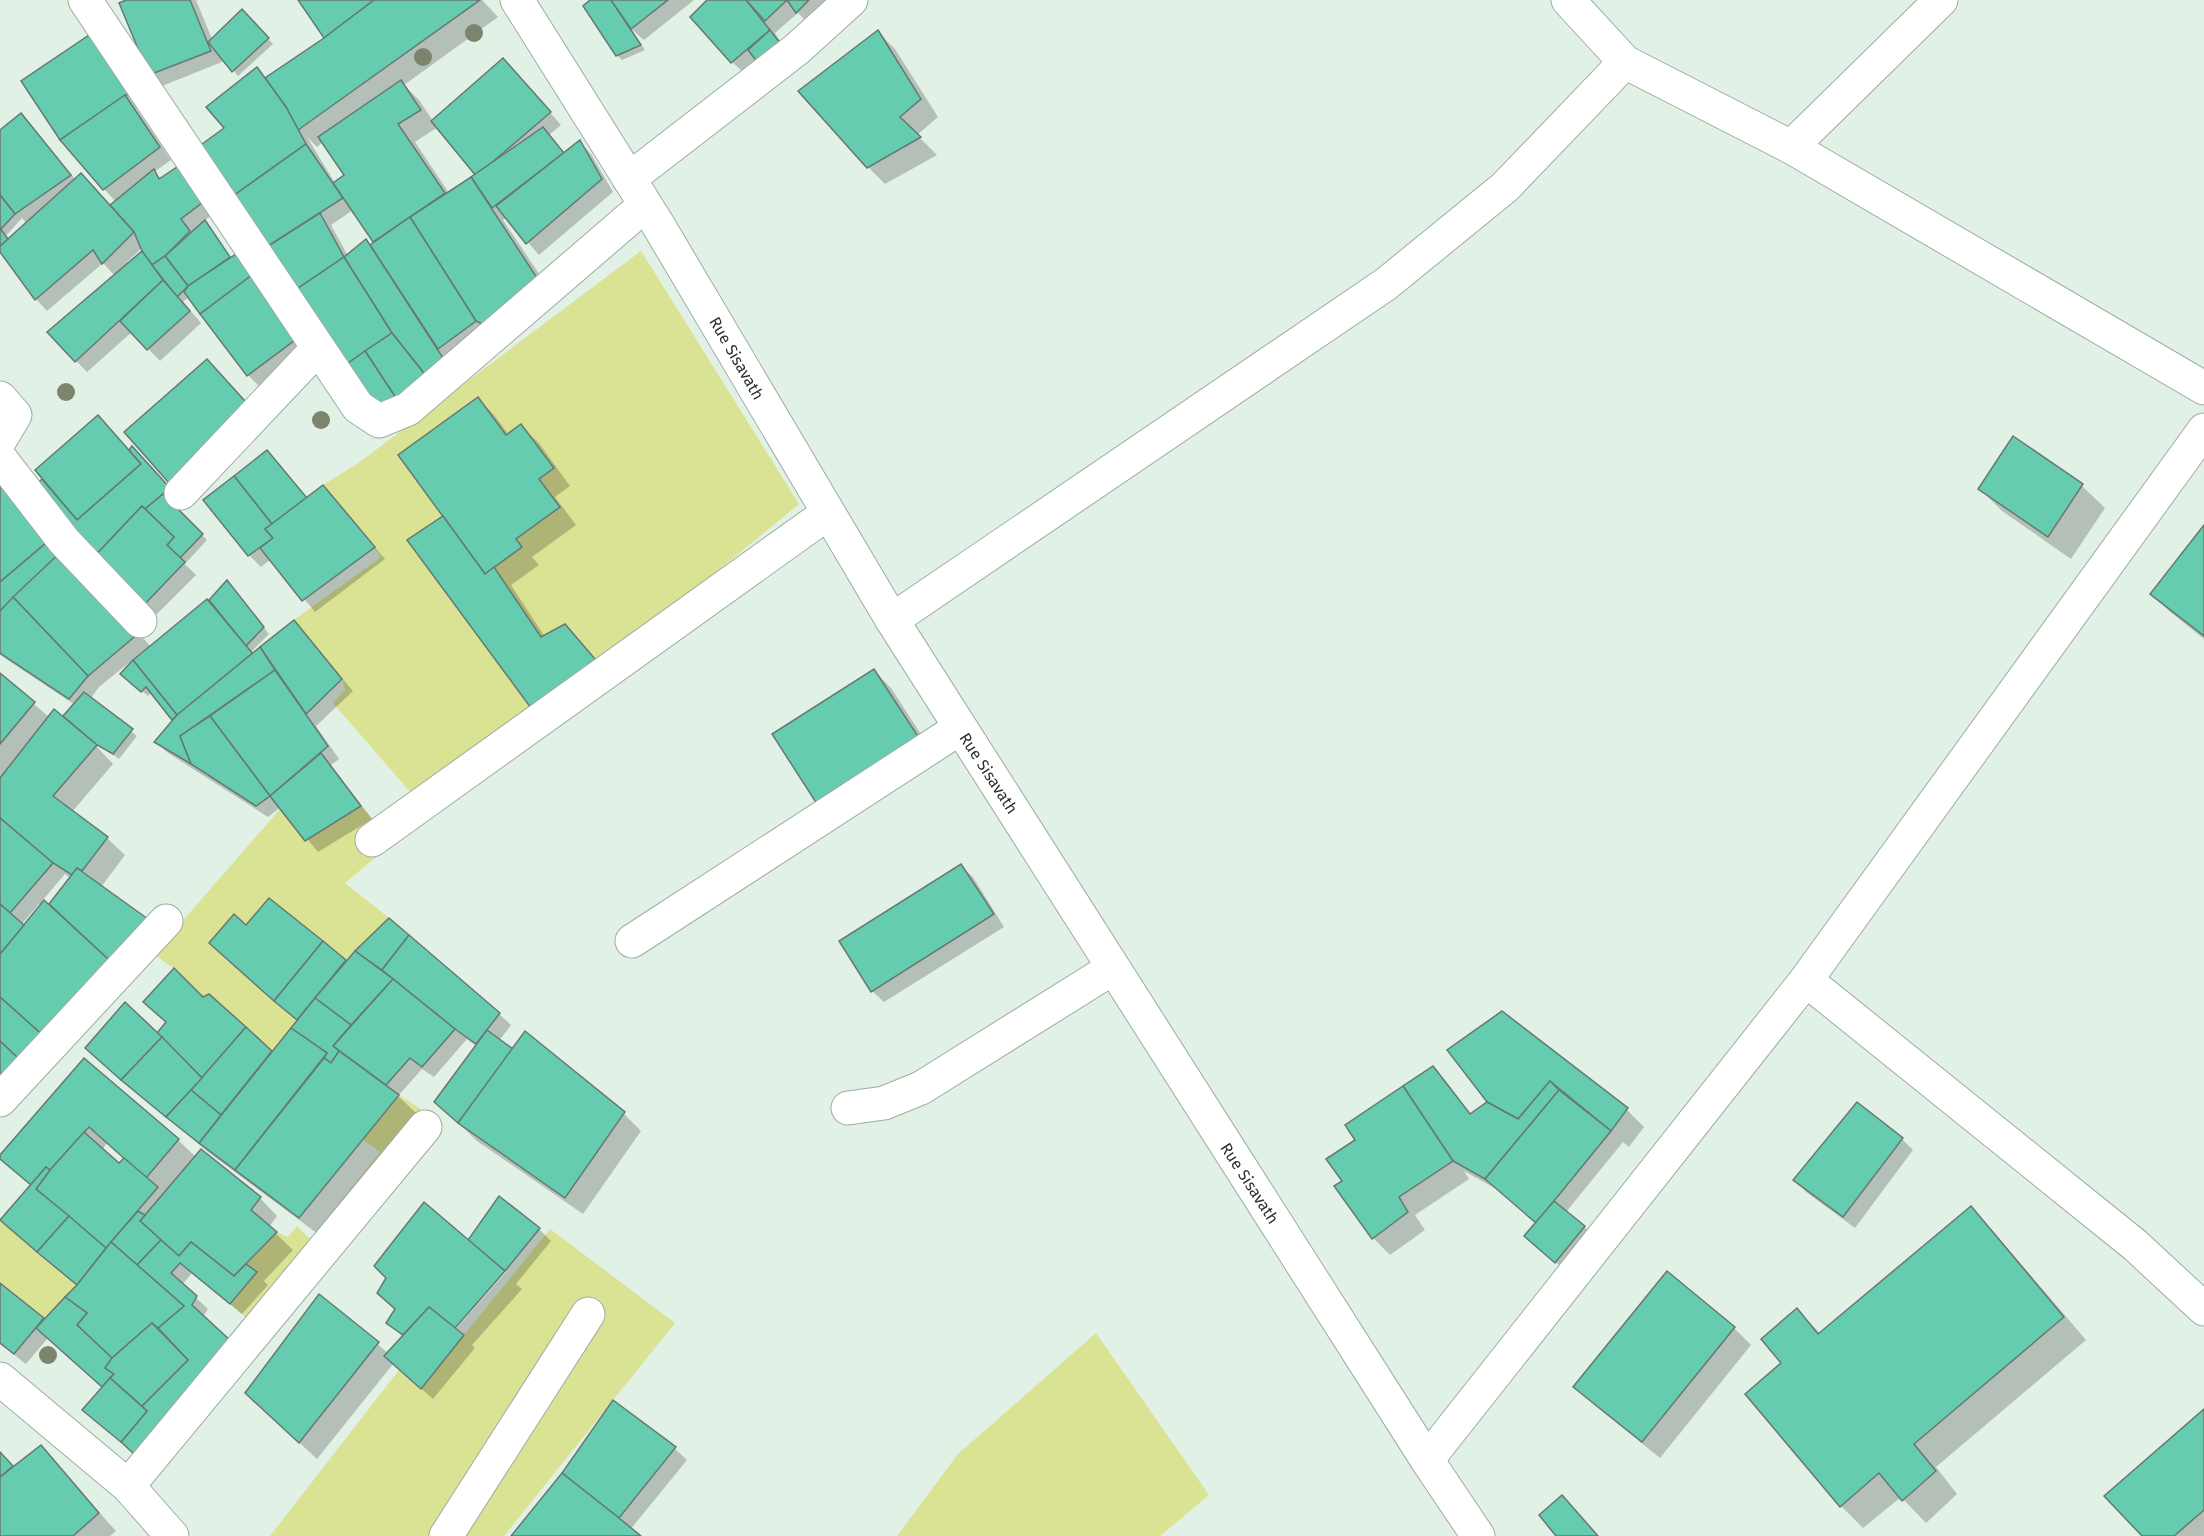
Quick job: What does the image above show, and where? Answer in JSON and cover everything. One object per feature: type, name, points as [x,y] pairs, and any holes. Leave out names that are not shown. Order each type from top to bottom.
[{"type":"street","points":[[85,0],[358,407],[379,421],[408,409],[637,192],[851,0]]},
{"type":"street","name":"Rue Sisavath","points":[[517,0],[637,192],[892,620],[1427,1460],[1478,1536]]},
{"type":"street","points":[[1568,0],[1625,62],[1791,147],[2204,388]]},
{"type":"street","points":[[1791,147],[1941,0]]},
{"type":"street","points":[[892,620],[1386,284],[1505,187],[1625,62]]},
{"type":"street","points":[[181,493],[318,348]]},
{"type":"street","points":[[0,398],[15,415],[0,440]]},
{"type":"street","points":[[1427,1460],[1806,980],[2204,430]]},
{"type":"street","points":[[0,458],[64,541],[140,621]]},
{"type":"street","points":[[372,840],[828,513]]},
{"type":"street","points":[[632,941],[960,728]]},
{"type":"street","points":[[0,1100],[166,921]]},
{"type":"street","points":[[848,1108],[885,1103],[921,1088],[1113,968]]},
{"type":"street","points":[[1806,980],[2135,1245],[2204,1309]]},
{"type":"street","points":[[128,1486],[425,1126]]},
{"type":"street","points":[[446,1536],[588,1314]]},
{"type":"street","points":[[0,1379],[128,1486],[172,1536]]},
{"type":"green space","points":[[641,251],[799,504],[601,666],[412,794],[333,703],[345,690],[342,679],[294,620],[381,557],[323,485],[357,464]]},
{"type":"green space","points":[[361,806],[394,842],[345,883],[389,918],[346,960],[269,898],[246,925],[209,943],[297,1020],[272,1051],[209,994],[203,997],[174,969],[154,954],[280,809],[306,841]]},
{"type":"green space","points":[[399,1095],[427,1113],[323,1238],[317,1230],[380,1152],[363,1140]]},
{"type":"green space","points":[[0,1221],[77,1285],[44,1318],[0,1283]]},
{"type":"green space","points":[[297,1226],[315,1244],[250,1321],[230,1304],[257,1272],[246,1264],[277,1232],[288,1237]]},
{"type":"green space","points":[[550,1229],[675,1323],[504,1536],[270,1536],[399,1370],[421,1388]]},
{"type":"green space","points":[[1096,1333],[1209,1495],[1160,1536],[897,1536],[958,1454]]},
{"type":"building","points":[[126,0],[190,0],[211,51],[149,75],[119,3]]},
{"type":"building","points":[[298,0],[374,0],[324,38]]},
{"type":"building","points":[[374,0],[480,0],[298,130],[286,107],[265,78],[324,38]]},
{"type":"building","points":[[590,0],[611,0],[641,45],[616,56],[583,6]]},
{"type":"building","points":[[611,0],[668,0],[631,29]]},
{"type":"building","points":[[707,0],[746,0],[770,30],[731,63],[690,17]]},
{"type":"building","points":[[746,0],[787,0],[765,21]]},
{"type":"building","points":[[787,0],[809,0],[796,13]]},
{"type":"building","points":[[242,9],[269,38],[232,72],[208,42]]},
{"type":"building","points":[[770,30],[780,43],[759,64],[748,50]]},
{"type":"building","points":[[878,30],[921,99],[900,117],[921,137],[867,168],[798,91]]},
{"type":"building","points":[[95,31],[134,90],[60,140],[21,81]]},
{"type":"building","points":[[503,58],[551,112],[476,176],[431,121]]},
{"type":"building","points":[[257,67],[286,107],[306,144],[233,196],[201,145],[224,128],[206,107]]},
{"type":"building","points":[[401,80],[421,110],[398,124],[445,193],[373,242],[333,183],[344,175],[318,137]]},
{"type":"building","points":[[125,95],[160,147],[103,190],[60,140]]},
{"type":"building","points":[[21,113],[71,175],[15,214],[0,195],[0,130]]},
{"type":"building","points":[[543,127],[564,153],[492,208],[471,177]]},
{"type":"building","points":[[580,140],[602,179],[526,244],[496,206]]},
{"type":"building","points":[[306,144],[343,198],[265,248],[233,196]]},
{"type":"building","points":[[177,167],[203,202],[181,219],[190,231],[165,256],[152,265],[142,251],[134,232],[110,205],[154,169],[159,179]]},
{"type":"building","points":[[81,173],[134,232],[102,264],[93,250],[35,300],[0,252],[0,246]]},
{"type":"building","points":[[471,177],[541,284],[486,326],[476,321],[410,217]]},
{"type":"building","points":[[0,195],[15,214],[1,229],[0,228]]},
{"type":"building","points":[[320,213],[344,257],[294,291],[265,248]]},
{"type":"building","points":[[410,217],[476,321],[438,349],[370,245]]},
{"type":"building","points":[[205,220],[230,257],[188,286],[165,256]]},
{"type":"building","points":[[0,228],[8,239],[0,246]]},
{"type":"building","points":[[366,239],[445,361],[427,377],[392,333],[344,257]]},
{"type":"building","points":[[142,251],[163,280],[75,362],[47,332]]},
{"type":"building","points":[[236,254],[252,275],[200,314],[184,292],[188,286]]},
{"type":"building","points":[[165,256],[188,286],[177,297],[152,265]]},
{"type":"building","points":[[344,257],[392,333],[344,366],[294,291]]},
{"type":"building","points":[[252,275],[299,337],[247,376],[200,314]]},
{"type":"building","points":[[163,280],[190,311],[147,350],[120,321]]},
{"type":"building","points":[[392,333],[427,377],[396,398],[365,351]]},
{"type":"building","points":[[365,351],[396,398],[376,412],[344,366]]},
{"type":"building","points":[[207,359],[253,410],[169,483],[124,432]]},
{"type":"building","points":[[478,397],[506,435],[521,424],[554,468],[539,479],[560,507],[516,539],[522,547],[485,574],[398,455]]},
{"type":"building","points":[[98,415],[141,464],[77,520],[35,470]]},
{"type":"building","points":[[2013,436],[2083,484],[2048,537],[1978,489]]},
{"type":"building","points":[[132,446],[170,488],[145,509],[142,506],[92,559],[31,489],[42,479],[77,520],[141,464],[129,450]]},
{"type":"building","points":[[267,450],[307,498],[272,524],[234,476]]},
{"type":"building","points":[[234,476],[272,524],[265,529],[273,538],[248,556],[203,500]]},
{"type":"building","points":[[0,481],[52,538],[0,582]]},
{"type":"building","points":[[323,485],[375,547],[302,601],[260,548],[273,538],[265,529]]},
{"type":"building","points":[[163,494],[203,534],[180,558],[167,545],[174,537],[145,509]]},
{"type":"building","points":[[142,506],[174,537],[167,545],[185,562],[142,607],[92,559]]},
{"type":"building","points":[[443,516],[485,574],[494,567],[541,637],[565,624],[601,666],[531,708],[407,540]]},
{"type":"building","points":[[2204,525],[2204,636],[2150,594]]},
{"type":"building","points":[[52,538],[65,548],[0,611],[0,582]]},
{"type":"building","points":[[65,548],[139,633],[88,676],[13,597]]},
{"type":"building","points":[[227,580],[264,627],[246,646],[209,600]]},
{"type":"building","points":[[13,597],[88,676],[69,699],[0,653],[0,611]]},
{"type":"building","points":[[207,599],[253,654],[177,715],[133,660]]},
{"type":"building","points":[[294,620],[342,679],[306,714],[260,647]]},
{"type":"building","points":[[260,647],[275,670],[180,736],[191,764],[154,742],[177,715]]},
{"type":"building","points":[[133,660],[177,715],[172,720],[146,687],[141,692],[120,674]]},
{"type":"building","points":[[874,669],[919,738],[817,804],[772,734]]},
{"type":"building","points":[[275,670],[328,746],[270,796],[210,716]]},
{"type":"building","points":[[0,673],[35,702],[0,744]]},
{"type":"building","points":[[84,692],[133,729],[113,754],[97,745],[63,716]]},
{"type":"building","points":[[54,709],[97,745],[53,796],[108,837],[82,871],[77,868],[72,875],[53,863],[0,818],[0,778]]},
{"type":"building","points":[[210,716],[270,796],[256,806],[191,764],[180,736]]},
{"type":"building","points":[[321,753],[361,806],[305,841],[270,796]]},
{"type":"building","points":[[0,818],[53,863],[10,913],[0,904]]},
{"type":"building","points":[[961,864],[994,914],[871,992],[839,941]]},
{"type":"building","points":[[77,868],[148,919],[109,960],[49,904]]},
{"type":"building","points":[[269,898],[323,941],[274,1001],[209,943],[234,914],[246,925]]},
{"type":"building","points":[[44,900],[109,960],[47,1039],[0,997],[0,954]]},
{"type":"building","points":[[0,904],[24,925],[0,954]]},
{"type":"building","points":[[389,918],[409,935],[382,970],[355,951]]},
{"type":"building","points":[[409,935],[500,1013],[476,1044],[382,970]]},
{"type":"building","points":[[323,941],[346,960],[297,1020],[274,1001]]},
{"type":"building","points":[[355,951],[393,979],[351,1025],[315,998]]},
{"type":"building","points":[[174,968],[203,997],[209,994],[246,1027],[202,1078],[157,1033],[166,1022],[143,1002]]},
{"type":"building","points":[[393,979],[455,1029],[422,1067],[410,1058],[386,1085],[333,1046]]},
{"type":"building","points":[[0,997],[47,1039],[21,1061],[0,1041]]},
{"type":"building","points":[[315,998],[351,1025],[333,1046],[339,1051],[331,1063],[324,1058],[327,1053],[291,1028]]},
{"type":"building","points":[[125,1002],[162,1037],[121,1080],[85,1048]]},
{"type":"building","points":[[1502,1011],[1628,1108],[1611,1131],[1550,1081],[1518,1119],[1487,1102],[1447,1050]]},
{"type":"building","points":[[246,1027],[272,1051],[221,1115],[191,1090]]},
{"type":"building","points":[[291,1028],[327,1053],[235,1170],[199,1143]]},
{"type":"building","points":[[487,1030],[513,1049],[458,1123],[434,1102]]},
{"type":"building","points":[[525,1031],[625,1112],[565,1198],[458,1123]]},
{"type":"building","points":[[162,1037],[202,1078],[166,1117],[121,1080]]},
{"type":"building","points":[[0,1041],[21,1061],[0,1091]]},
{"type":"building","points":[[339,1051],[399,1095],[299,1218],[235,1170],[324,1058],[331,1063]]},
{"type":"building","points":[[84,1058],[179,1139],[146,1178],[89,1127],[50,1170],[46,1167],[31,1185],[0,1159],[0,1155]]},
{"type":"building","points":[[1433,1066],[1470,1114],[1487,1102],[1518,1119],[1550,1081],[1559,1090],[1485,1179],[1453,1161],[1403,1086]]},
{"type":"building","points":[[1403,1086],[1453,1161],[1399,1197],[1408,1212],[1372,1239],[1334,1186],[1342,1181],[1326,1159],[1355,1140],[1345,1125]]},
{"type":"building","points":[[191,1090],[221,1115],[199,1143],[166,1117]]},
{"type":"building","points":[[1559,1090],[1611,1131],[1536,1223],[1485,1179]]},
{"type":"building","points":[[1857,1102],[1903,1138],[1843,1217],[1793,1180]]},
{"type":"building","points":[[84,1132],[119,1163],[124,1158],[158,1187],[106,1248],[36,1189]]},
{"type":"building","points":[[201,1149],[261,1197],[251,1210],[277,1232],[234,1276],[191,1242],[179,1256],[140,1221]]},
{"type":"building","points":[[46,1167],[50,1170],[36,1189],[69,1216],[37,1252],[0,1220]]},
{"type":"building","points":[[499,1196],[540,1228],[505,1271],[468,1240]]},
{"type":"building","points":[[1554,1201],[1585,1226],[1555,1263],[1524,1236]]},
{"type":"building","points":[[424,1202],[505,1271],[455,1328],[429,1307],[403,1335],[386,1323],[395,1309],[377,1293],[386,1278],[374,1266]]},
{"type":"building","points":[[1971,1206],[2064,1317],[1914,1444],[1936,1471],[1902,1501],[1879,1473],[1840,1507],[1745,1394],[1781,1363],[1761,1339],[1797,1308],[1818,1334]]},
{"type":"building","points":[[138,1211],[145,1215],[140,1221],[161,1240],[137,1265],[111,1242]]},
{"type":"building","points":[[69,1216],[106,1248],[77,1285],[37,1252]]},
{"type":"building","points":[[161,1240],[179,1256],[191,1242],[234,1276],[246,1264],[257,1272],[230,1304],[180,1263],[171,1273],[197,1296],[192,1305],[231,1341],[135,1455],[121,1442],[147,1411],[142,1406],[188,1360],[158,1328],[184,1306],[137,1265]]},
{"type":"building","points":[[111,1242],[184,1306],[158,1328],[152,1323],[112,1358],[77,1325],[87,1313],[65,1297]]},
{"type":"building","points":[[1667,1271],[1735,1327],[1642,1442],[1573,1387]]},
{"type":"building","points":[[0,1283],[44,1318],[14,1354],[0,1343]]},
{"type":"building","points":[[319,1294],[379,1342],[299,1443],[245,1393]]},
{"type":"building","points":[[65,1297],[87,1313],[77,1325],[112,1358],[105,1368],[114,1374],[102,1387],[36,1328]]},
{"type":"building","points":[[429,1307],[464,1335],[421,1389],[384,1356]]},
{"type":"building","points":[[152,1323],[188,1360],[142,1406],[110,1378],[114,1374],[105,1368],[112,1358]]},
{"type":"building","points":[[110,1378],[147,1411],[121,1442],[82,1410]]},
{"type":"building","points":[[613,1400],[676,1447],[619,1518],[562,1473]]},
{"type":"building","points":[[2204,1409],[2204,1510],[2174,1536],[2142,1536],[2104,1496]]},
{"type":"building","points":[[41,1445],[99,1513],[73,1536],[0,1536],[0,1477]]},
{"type":"building","points":[[0,1452],[13,1466],[0,1477]]},
{"type":"building","points":[[562,1473],[619,1518],[641,1536],[511,1536]]},
{"type":"building","points":[[1562,1495],[1598,1536],[1556,1536],[1539,1515]]}]
